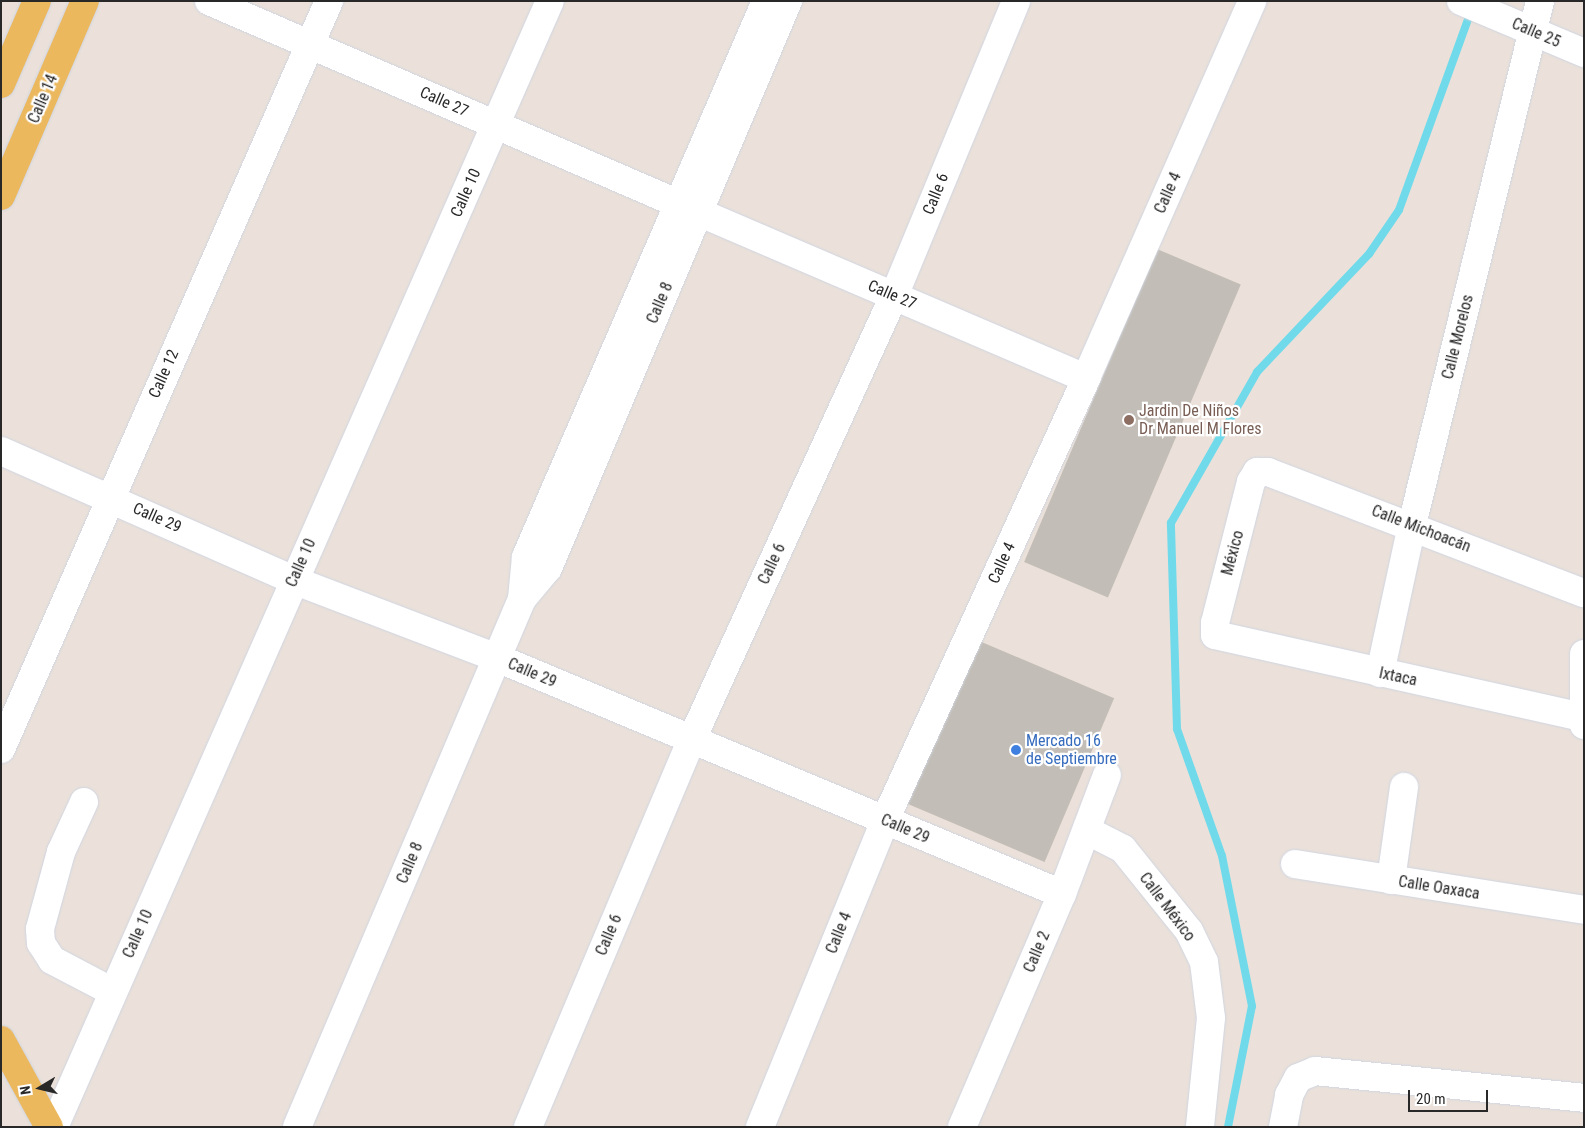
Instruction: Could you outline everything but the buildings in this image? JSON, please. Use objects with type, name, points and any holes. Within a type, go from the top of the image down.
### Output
[{"type":"main road","points":[[1,84],[37,1]]},
{"type":"main road","name":"Calle 14","points":[[1,196],[85,1]]},
{"type":"main road","points":[[1,1040],[50,1127]]},
{"type":"street","name":"Calle 27","points":[[209,1],[1086,378]]},
{"type":"street","name":"Calle 12","points":[[1,749],[329,1]]},
{"type":"street","name":"Calle 10","points":[[54,1127],[293,580],[550,1]]},
{"type":"street","name":"Calle 8","points":[[688,208],[766,1]]},
{"type":"street","name":"Calle 8","points":[[297,1127],[522,599],[526,557],[688,208],[788,1]]},
{"type":"street","name":"Calle 6","points":[[528,1127],[692,739],[894,296],[1016,1]]},
{"type":"street","name":"Calle 4","points":[[760,1127],[885,820],[1086,378],[1252,1]]},
{"type":"street","name":"Calle 25","points":[[1461,1],[1584,53]]},
{"type":"street","name":"Calle Morelos","points":[[1380,673],[1412,525],[1540,1]]},
{"type":"street","name":"Calle 29","points":[[1,451],[110,497],[293,580],[497,658],[1062,894]]},
{"type":"street","name":"Calle Michoacán","points":[[1257,472],[1268,472],[1412,525],[1584,593]]},
{"type":"street","name":"México","points":[[1215,636],[1215,623],[1251,482],[1257,472]]},
{"type":"street","name":"Ixtaca","points":[[1215,636],[1583,721]]},
{"type":"street","points":[[1583,721],[1584,654]]},
{"type":"street","name":"Calle 2","points":[[962,1127],[1088,831],[1107,775]]},
{"type":"street","points":[[1391,880],[1404,787]]},
{"type":"street","points":[[84,802],[61,852],[40,928],[40,944],[52,960],[113,992]]},
{"type":"street","name":"Calle México","points":[[1088,831],[1122,849],[1188,931],[1204,962],[1211,1018],[1200,1127]]},
{"type":"street","name":"Calle Oaxaca","points":[[1295,864],[1584,910]]},
{"type":"street","points":[[1283,1127],[1289,1095],[1298,1078],[1315,1071],[1584,1098]]},
{"type":"waterway","points":[[1228,1127],[1252,1006],[1222,856],[1177,729],[1171,523],[1257,372],[1369,254],[1399,210],[1471,11]]},
{"type":"place","name":"Jardin De Niños Dr Manuel M Flores","points":[[1129,420]]},
{"type":"place","name":"Mercado 16 de Septiembre","points":[[1016,750]]}]
